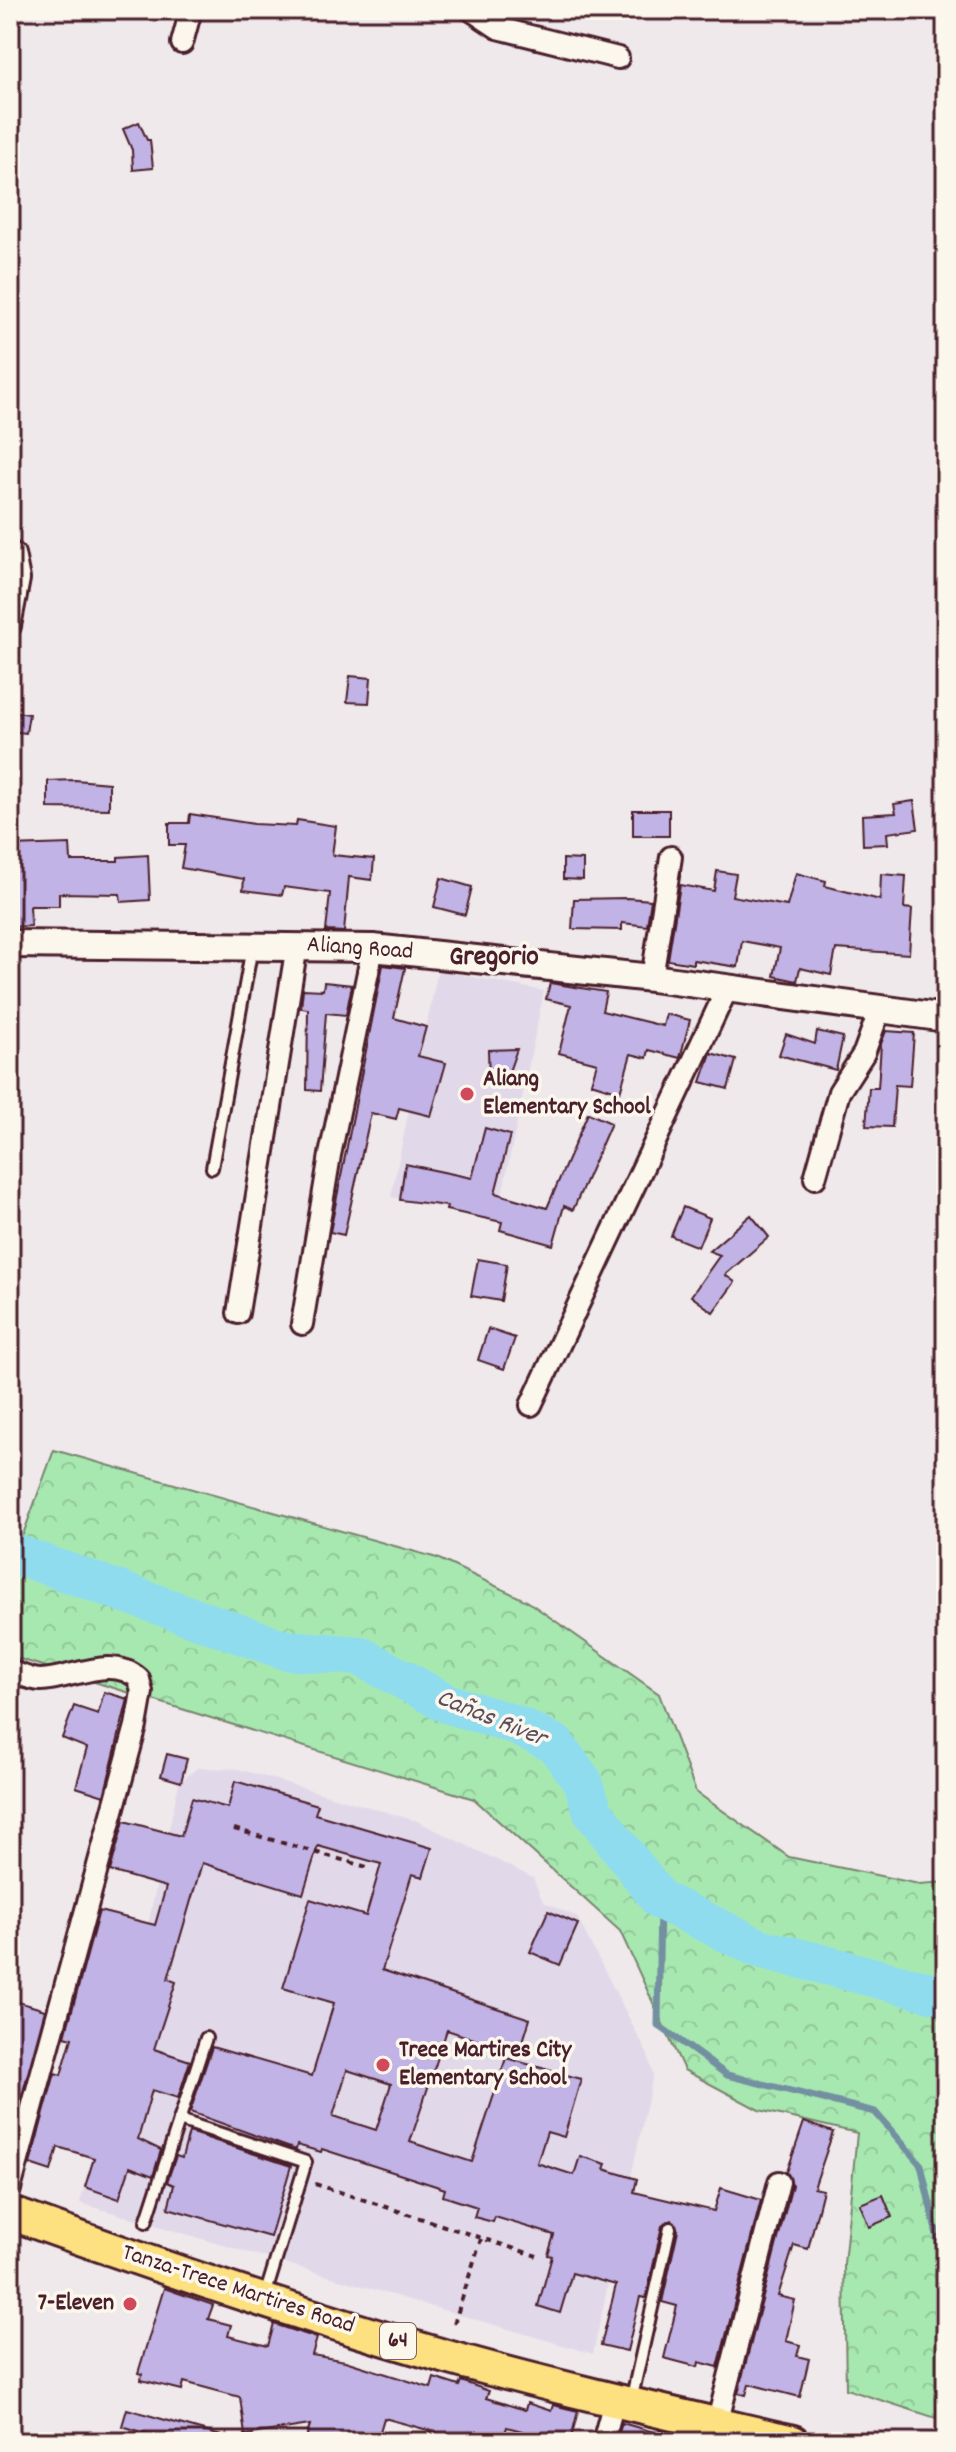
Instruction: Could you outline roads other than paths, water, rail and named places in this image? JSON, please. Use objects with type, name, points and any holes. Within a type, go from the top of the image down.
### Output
[{"type":"main road","name":"Tanza-Trece Martires Road","points":[[10,2213],[136,2259],[444,2356],[622,2403],[793,2442]]},
{"type":"street","points":[[182,43],[191,10]]},
{"type":"street","points":[[471,10],[498,28],[618,58]]},
{"type":"street","points":[[10,552],[14,554],[19,579],[10,626]]},
{"type":"street","points":[[652,978],[671,857]]},
{"type":"street","name":"Aliang Road","points":[[10,944],[373,948],[652,978],[946,1018]]},
{"type":"street","points":[[238,1313],[297,945]]},
{"type":"street","points":[[302,1324],[330,1155],[373,948]]},
{"type":"street","points":[[531,1405],[727,989]]},
{"type":"street","points":[[815,1178],[839,1092],[864,1053],[880,1009]]},
{"type":"street","points":[[10,1671],[39,1680],[102,1668],[125,1670],[139,1679],[142,1692],[136,1726],[10,2189]]},
{"type":"street","points":[[717,2424],[779,2182]]},
{"type":"street","points":[[603,2442],[622,2403]]},
{"type":"lane","points":[[212,1168],[252,945]]},
{"type":"lane","points":[[146,2222],[206,2038]]},
{"type":"lane","points":[[179,2120],[306,2162],[265,2298]]},
{"type":"lane","points":[[622,2403],[670,2228]]},
{"type":"waterway","name":"Cañas River","points":[[10,1552],[285,1650],[360,1656],[446,1703],[513,1724],[555,1744],[583,1782],[593,1812],[660,1900],[759,1948],[946,1996]]},
{"type":"waterway","points":[[660,1900],[658,2025],[727,2075],[875,2112],[921,2165],[946,2275]]},
{"type":"place","name":"Aliang Elementary School","points":[[467,1094]]},
{"type":"place","name":"Trece Martires City Elementary School","points":[[383,2065]]},
{"type":"place","name":"7-Eleven","points":[[130,2304]]},
{"type":"district","name":"Gregorio","points":[[494,959]]}]
